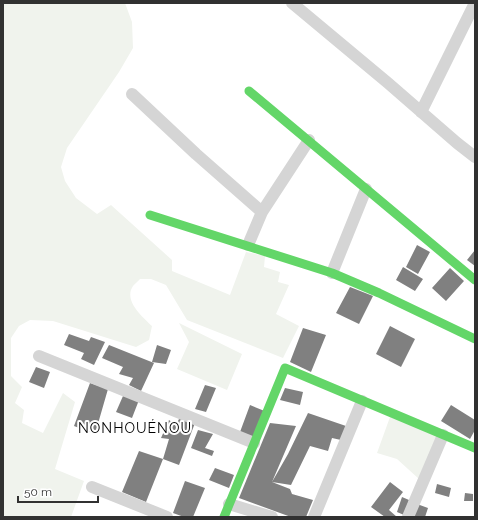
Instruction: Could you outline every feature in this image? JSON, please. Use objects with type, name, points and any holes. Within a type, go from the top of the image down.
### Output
[{"type":"street","points":[[292,3],[475,156]]},
{"type":"street","points":[[422,112],[475,3]]},
{"type":"street","points":[[249,91],[475,280]]},
{"type":"street","points":[[132,94],[196,154],[262,212]]},
{"type":"street","points":[[248,245],[262,212],[309,140]]},
{"type":"street","points":[[332,273],[366,189]]},
{"type":"street","points":[[150,215],[332,273],[379,293],[475,338]]},
{"type":"street","points":[[39,356],[254,443]]},
{"type":"street","points":[[224,517],[285,368],[475,448]]},
{"type":"street","points":[[314,517],[362,401]]},
{"type":"street","points":[[408,517],[443,435]]},
{"type":"street","points":[[92,486],[167,517]]},
{"type":"street","points":[[229,504],[272,517]]},
{"type":"shaded area","points":[[3,3],[125,3],[132,22],[133,48],[119,72],[67,148],[61,167],[65,181],[76,198],[97,214],[111,205],[172,260],[172,271],[230,295],[246,252],[265,256],[264,267],[280,272],[278,282],[289,285],[276,314],[299,326],[283,358],[187,320],[166,285],[151,279],[140,279],[133,286],[130,297],[135,308],[152,326],[149,340],[136,347],[53,321],[30,320],[19,326],[11,338],[11,376],[22,387],[15,403],[24,410],[22,423],[43,433],[63,393],[75,402],[55,469],[84,481],[71,517],[3,517]]},
{"type":"shaded area","points":[[179,323],[242,354],[227,390],[177,369],[189,342]]},
{"type":"shaded area","points":[[390,417],[443,435],[419,479],[397,459],[377,453]]},
{"type":"building","points":[[417,245],[430,252],[418,274],[406,267]]},
{"type":"building","points":[[475,250],[475,266],[467,260]]},
{"type":"building","points":[[403,267],[423,279],[415,291],[396,280]]},
{"type":"building","points":[[450,268],[464,281],[446,301],[432,288]]},
{"type":"building","points":[[350,287],[373,296],[359,324],[336,313]]},
{"type":"building","points":[[390,326],[415,339],[401,367],[376,354]]},
{"type":"building","points":[[303,328],[326,335],[311,372],[290,362]]},
{"type":"building","points":[[69,334],[89,341],[91,337],[105,342],[94,365],[81,359],[84,353],[64,345]]},
{"type":"building","points":[[109,345],[154,363],[141,391],[129,385],[133,378],[119,374],[123,367],[102,358]]},
{"type":"building","points":[[157,345],[171,350],[166,364],[152,362]]},
{"type":"building","points":[[36,367],[50,372],[44,388],[29,382]]},
{"type":"building","points":[[90,383],[108,389],[95,434],[74,426]]},
{"type":"building","points":[[205,385],[216,388],[206,412],[195,409]]},
{"type":"building","points":[[285,388],[303,392],[300,405],[280,400]]},
{"type":"building","points":[[123,396],[139,400],[132,418],[116,412]]},
{"type":"building","points":[[250,405],[267,412],[255,439],[240,432]]},
{"type":"building","points":[[451,405],[475,420],[475,430],[470,439],[441,421]]},
{"type":"building","points":[[308,413],[346,426],[341,440],[332,438],[328,451],[310,446],[291,485],[272,482],[288,454]]},
{"type":"building","points":[[180,417],[195,423],[179,465],[163,459],[169,439],[161,438],[169,420],[176,425]]},
{"type":"building","points":[[270,423],[296,426],[272,482],[290,489],[292,494],[313,500],[306,517],[291,517],[239,498]]},
{"type":"building","points":[[198,430],[213,434],[205,448],[214,451],[212,456],[191,448]]},
{"type":"building","points":[[139,451],[163,459],[146,502],[122,492]]},
{"type":"building","points":[[215,468],[234,475],[229,488],[209,480]]},
{"type":"building","points":[[185,481],[205,488],[193,517],[184,517],[173,513]]},
{"type":"building","points":[[390,482],[403,492],[389,510],[397,517],[385,517],[371,507]]},
{"type":"building","points":[[437,484],[451,488],[449,497],[435,493]]},
{"type":"building","points":[[465,493],[473,494],[473,501],[464,501]]},
{"type":"building","points":[[402,497],[409,500],[404,515],[397,512]]},
{"type":"building","points":[[417,504],[428,508],[425,517],[413,517]]},
{"type":"traffic: fast","points":[[249,91],[475,280]]},
{"type":"traffic: fast","points":[[150,215],[332,273],[379,293],[475,339]]},
{"type":"traffic: fast","points":[[224,517],[285,368],[475,448]]},
{"type":"district","name":"NONHOUÉNOU","points":[[135,428]]}]
